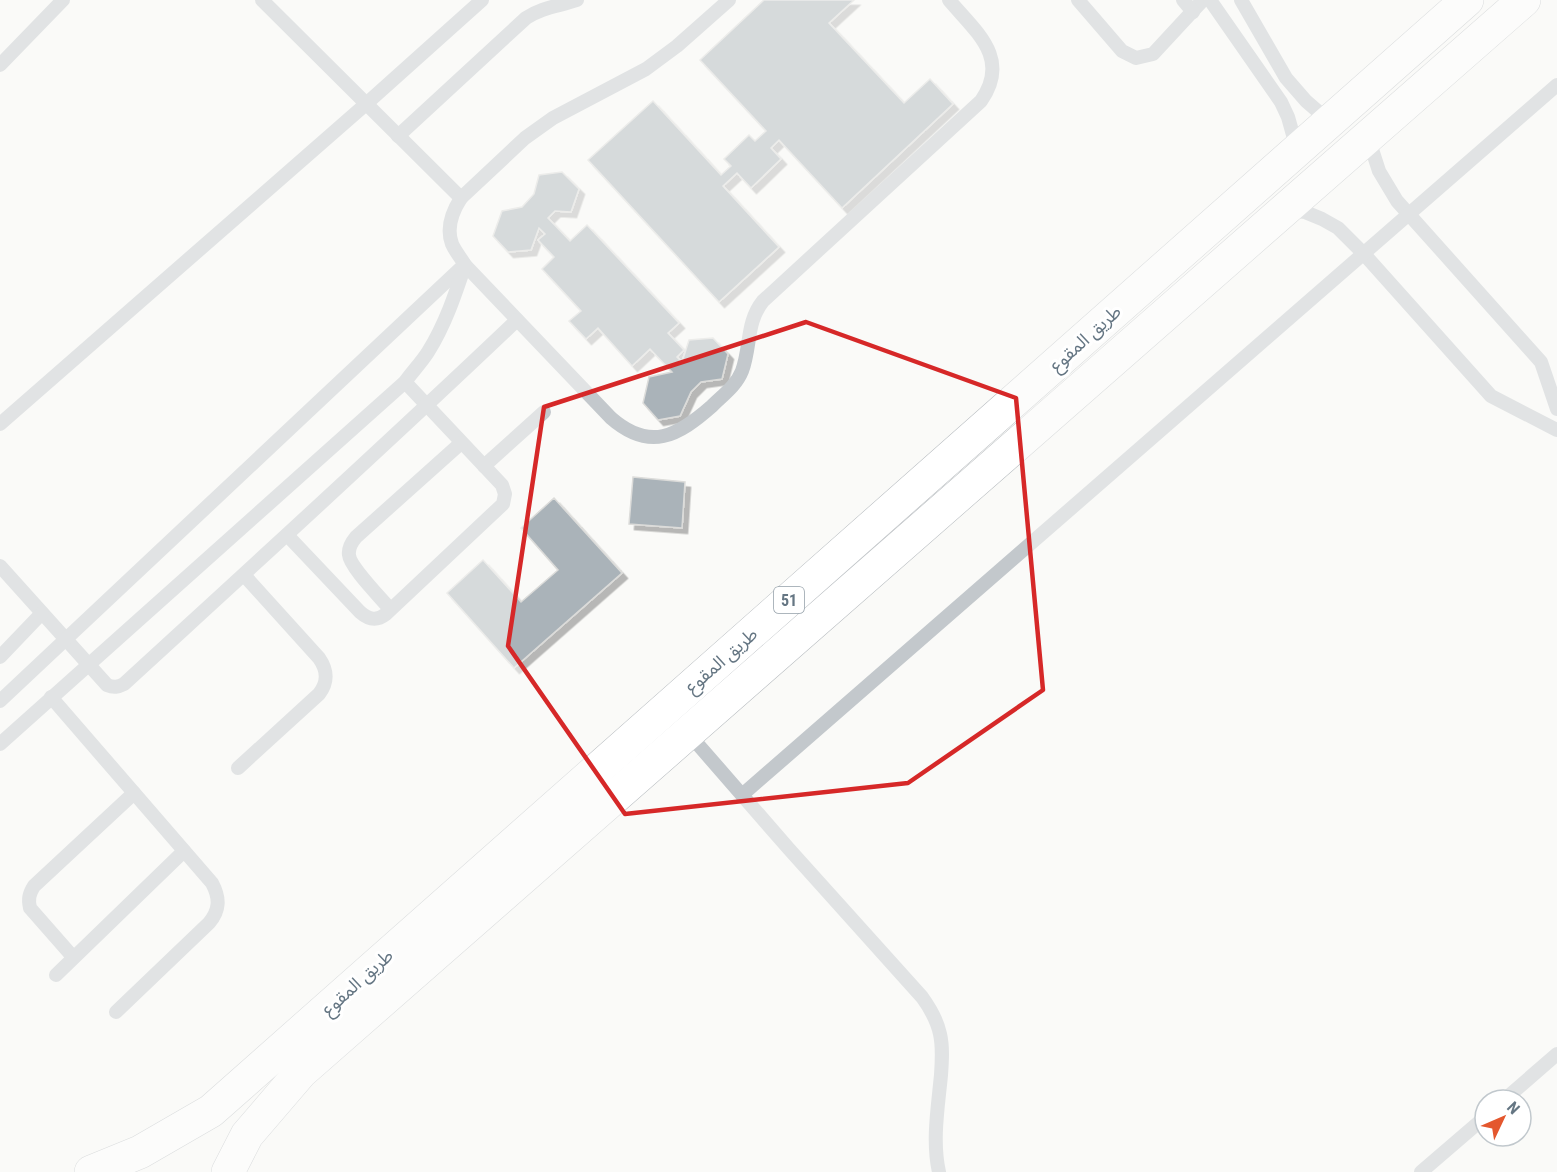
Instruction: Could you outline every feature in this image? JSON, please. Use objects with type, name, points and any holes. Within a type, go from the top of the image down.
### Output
[{"type":"main road","name":"طريق المقوع","points":[[91,1172],[140,1152],[211,1111],[1467,0]]},
{"type":"main road","name":"طريق المقوع","points":[[228,1172],[248,1135],[301,1072],[1524,0]]},
{"type":"lane","points":[[0,65],[63,0]]},
{"type":"lane","points":[[262,0],[461,198]]},
{"type":"lane","points":[[0,424],[366,105],[482,0]]},
{"type":"lane","points":[[398,136],[544,4],[578,0]]},
{"type":"lane","points":[[729,0],[677,46],[646,69],[553,118],[525,138],[461,198],[450,220],[452,244],[465,265],[611,418],[622,428],[637,435],[652,437],[668,435],[682,429],[734,386],[745,360],[751,323],[763,301],[972,110],[988,92],[993,68],[989,50],[949,0]]},
{"type":"lane","points":[[1078,0],[1122,51],[1136,58],[1153,54],[1203,0]]},
{"type":"lane","points":[[1182,0],[1193,12]]},
{"type":"lane","points":[[1210,0],[1272,88],[1288,117],[1297,149]]},
{"type":"lane","points":[[1241,0],[1286,78],[1311,106],[1329,121]]},
{"type":"lane","points":[[1272,88],[1286,78]]},
{"type":"lane","points":[[742,795],[1557,84]]},
{"type":"lane","points":[[1368,137],[1379,171],[1397,201],[1541,362],[1557,410]]},
{"type":"lane","points":[[1287,209],[1305,212],[1338,228],[1491,396],[1557,430]]},
{"type":"lane","points":[[0,744],[405,382],[428,352],[443,324],[456,295],[465,265]]},
{"type":"lane","points":[[0,701],[465,265]]},
{"type":"lane","points":[[0,566],[107,685],[118,687],[244,575],[517,320]]},
{"type":"lane","points":[[287,535],[364,616],[375,619],[381,618],[503,504],[506,494],[501,485],[405,382]]},
{"type":"lane","points":[[484,466],[544,412]]},
{"type":"lane","points":[[390,609],[353,565],[348,553],[349,547],[356,537],[461,442]]},
{"type":"lane","points":[[238,768],[319,694],[326,680],[324,665],[319,658],[244,575]]},
{"type":"lane","points":[[0,657],[42,613]]},
{"type":"lane","points":[[51,698],[217,891],[219,901],[217,910],[209,923],[116,1012]]},
{"type":"lane","points":[[688,733],[922,996],[933,1013],[940,1033],[942,1053],[936,1139],[939,1172]]},
{"type":"lane","points":[[73,957],[30,908],[28,900],[30,892],[134,793]]},
{"type":"lane","points":[[56,975],[184,851]]},
{"type":"lane","points":[[1518,1088],[1557,1054]]},
{"type":"lane","points":[[1421,1172],[1473,1127]]},
{"type":"highlighted area","points":[[806,322],[1016,398],[1043,690],[908,783],[625,814],[508,646],[544,407]]},
{"type":"building","points":[[764,0],[854,0],[829,23],[904,103],[930,79],[953,104],[842,208],[779,140],[771,148],[781,159],[751,188],[737,173],[723,186],[779,247],[719,302],[588,160],[653,101],[721,175],[731,166],[724,159],[749,135],[755,141],[766,131],[700,60]]},
{"type":"building","points":[[562,172],[579,189],[571,212],[555,211],[548,218],[570,241],[587,225],[679,323],[668,333],[684,350],[677,357],[682,362],[689,340],[713,338],[728,354],[722,379],[701,382],[691,392],[680,416],[658,420],[643,403],[649,377],[672,372],[650,349],[632,366],[598,328],[586,339],[569,321],[581,311],[542,269],[554,257],[538,240],[545,234],[539,228],[531,250],[508,252],[493,236],[502,211],[522,207],[534,194],[539,175]]},
{"type":"building","points":[[633,477],[685,482],[682,528],[629,524]]},
{"type":"building","points":[[554,498],[622,573],[514,668],[447,593],[483,560],[521,602],[558,570],[521,528]]}]
